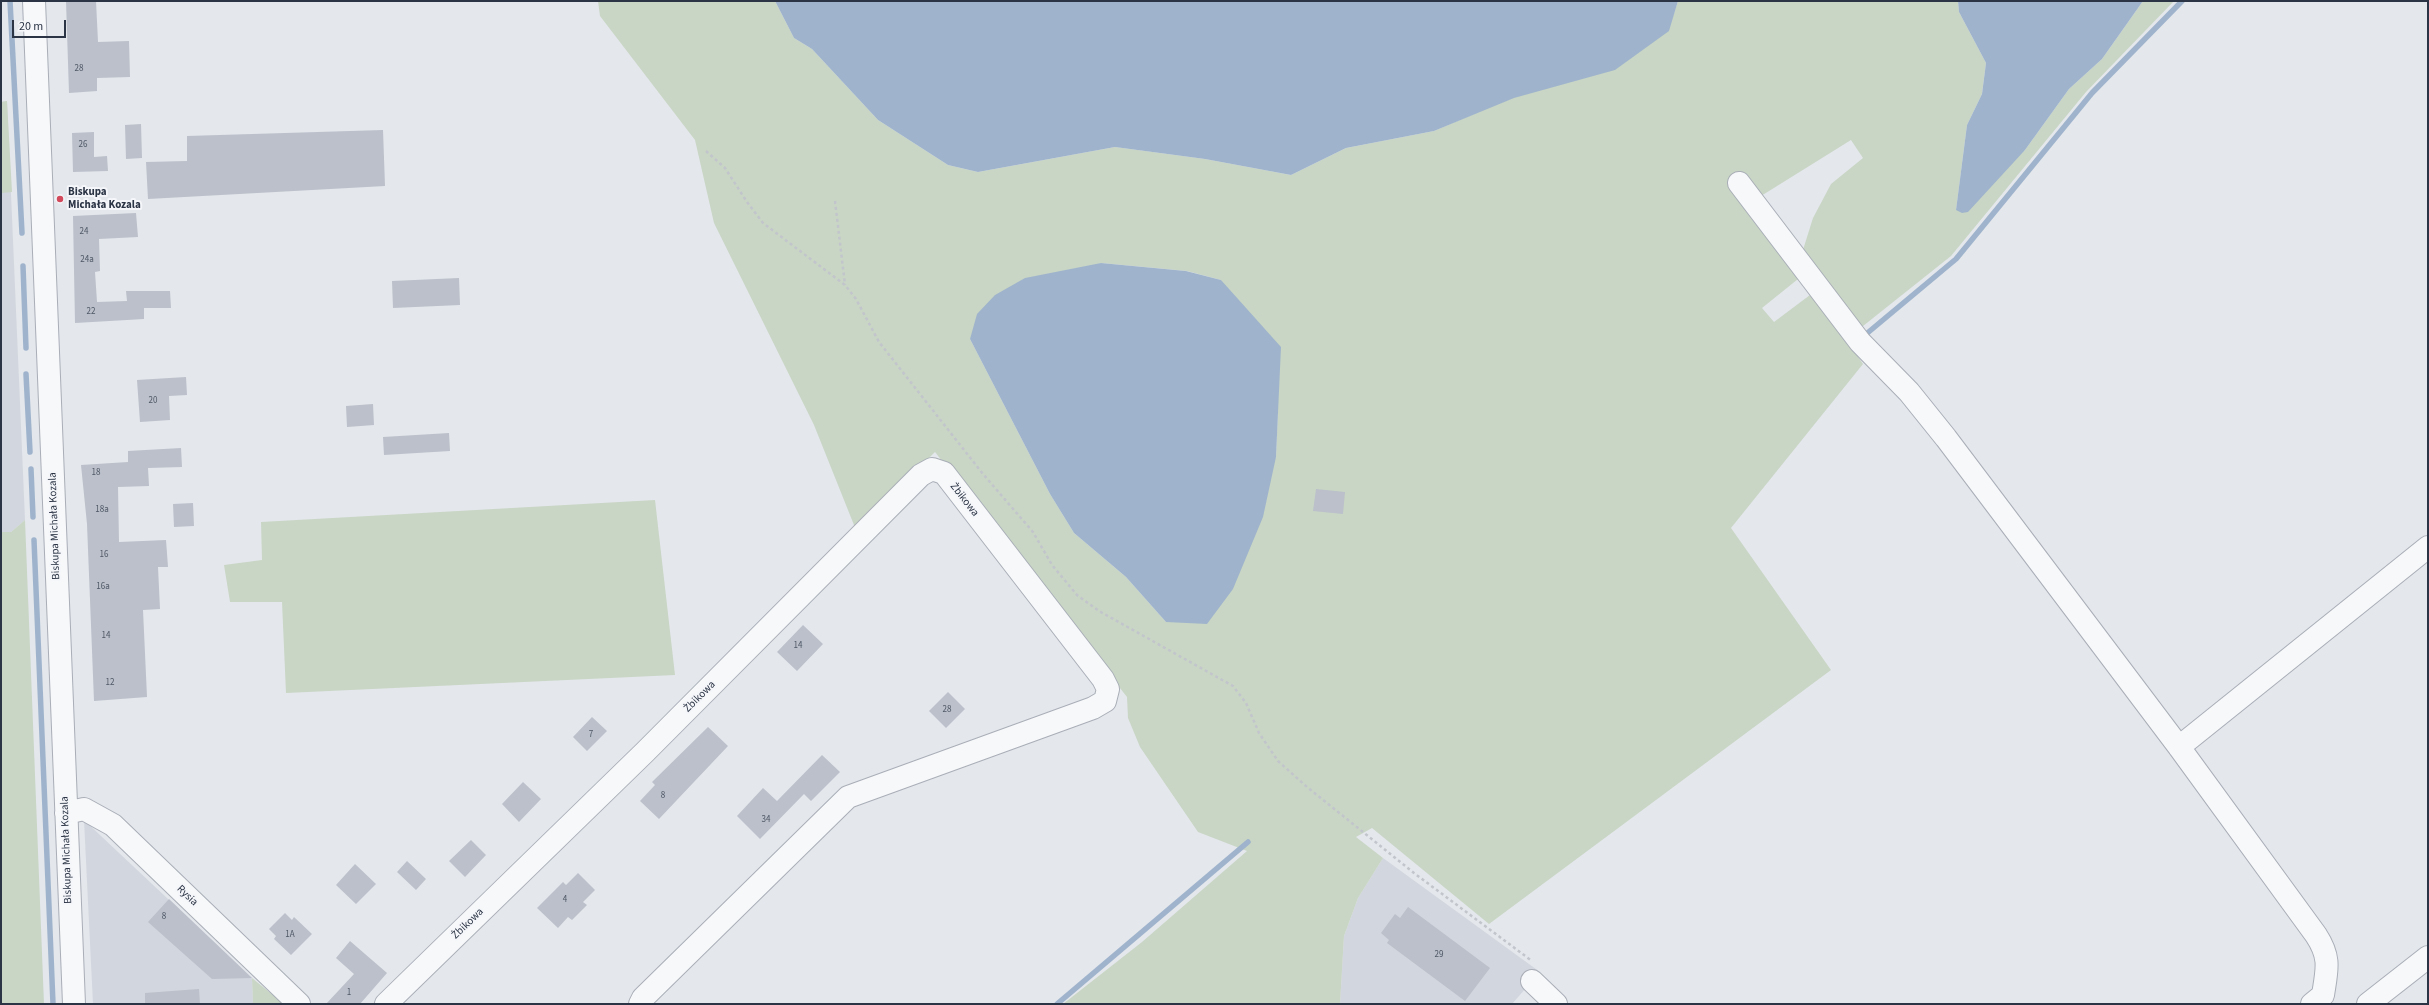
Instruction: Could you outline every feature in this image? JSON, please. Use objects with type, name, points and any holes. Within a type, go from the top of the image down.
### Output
[{"type":"street","name":"Biskupa Michała Kozala","points":[[34,1],[74,1004]]},
{"type":"street","points":[[1739,182],[1860,342],[1909,392],[1946,438],[2179,747],[2321,942],[2327,958],[2328,966],[2323,995],[2312,1004]]},
{"type":"street","name":"Żbikowa","points":[[386,1004],[645,752],[921,476],[932,469],[944,473],[1103,679],[1108,689],[1105,701],[1093,708],[848,798],[642,1001]]},
{"type":"street","points":[[2179,747],[2428,546]]},
{"type":"street","name":"Rysia","points":[[66,813],[84,809],[113,825],[299,1004]]},
{"type":"street","points":[[2368,1004],[2428,958]]},
{"type":"street","points":[[1535,973],[1556,1004]]},
{"type":"path","points":[[706,151],[725,168],[746,202],[763,222],[845,285],[856,299],[879,342],[983,474],[1033,532],[1052,565],[1077,594],[1099,611],[1233,686],[1246,703],[1259,733],[1284,766],[1535,973]]},
{"type":"path","points":[[835,201],[845,285]]},
{"type":"shaded area","points":[[7,101],[25,520],[11,532],[1,532],[1,102]]},
{"type":"shaded area","points":[[84,820],[252,978],[253,1004],[93,1004]]},
{"type":"shaded area","points":[[1383,858],[1540,972],[1512,1004],[1340,1004],[1344,936],[1358,898]]},
{"type":"green space","points":[[598,1],[775,1],[794,38],[812,49],[878,120],[948,165],[978,172],[1115,147],[1205,159],[1291,175],[1346,148],[1434,131],[1668,31],[1678,1],[1958,1],[1959,12],[1986,63],[1982,94],[1967,125],[1956,210],[2025,150],[2069,89],[2102,59],[2143,1],[2174,1],[2086,92],[1951,256],[1858,330],[1802,253],[1813,218],[1831,184],[1863,158],[1851,140],[1761,196],[1803,275],[1762,308],[1774,322],[1814,292],[1863,364],[1731,528],[1831,670],[1489,924],[1372,828],[1356,837],[1383,858],[1358,898],[1344,936],[1340,1004],[1063,1004],[1142,942],[1247,851],[1198,832],[1140,747],[1128,718],[1127,697],[935,452],[856,530],[814,425],[714,223],[695,140],[600,16]],"holes":[[[1101,263],[1187,271],[1221,280],[1278,408],[1276,457],[1166,622],[1126,577],[1074,533],[1050,494],[970,339]]]},
{"type":"green space","points":[[7,101],[12,192],[1,193],[1,102]]},
{"type":"green space","points":[[655,500],[675,675],[286,693],[282,602],[230,602],[224,565],[262,560],[261,522]]},
{"type":"green space","points":[[25,520],[44,1004],[1,1004],[1,532],[11,532]]},
{"type":"green space","points":[[252,978],[284,1004],[253,1004]]},
{"type":"water","points":[[775,1],[1678,1],[1669,31],[1615,70],[1514,98],[1434,131],[1346,148],[1291,175],[1205,159],[1115,147],[978,172],[948,165],[878,120],[812,49],[794,38]]},
{"type":"water","points":[[1958,1],[2143,1],[2102,59],[2069,89],[2025,150],[1968,212],[1962,213],[1956,210],[1967,125],[1982,94],[1986,63],[1959,12]]},
{"type":"water","points":[[1101,263],[1186,271],[1221,280],[1281,347],[1276,457],[1263,517],[1233,589],[1207,624],[1166,622],[1126,577],[1074,533],[1050,494],[970,339],[977,314],[995,295],[1025,278]]},
{"type":"building","points":[[66,1],[96,1],[98,42],[129,41],[130,77],[97,78],[97,91],[69,93]]},
{"type":"building","points":[[141,124],[142,158],[126,159],[125,125]]},
{"type":"building","points":[[383,130],[385,186],[148,199],[146,162],[187,161],[187,136]]},
{"type":"building","points":[[94,132],[94,157],[107,156],[108,171],[73,172],[72,133]]},
{"type":"building","points":[[136,213],[138,237],[99,239],[100,271],[95,272],[97,302],[127,301],[126,291],[170,291],[171,308],[144,308],[144,319],[75,323],[73,216]]},
{"type":"building","points":[[459,278],[460,305],[393,308],[392,281]]},
{"type":"building","points":[[186,377],[187,395],[169,396],[170,420],[140,422],[137,380]]},
{"type":"building","points":[[373,404],[374,425],[347,427],[346,406]]},
{"type":"building","points":[[449,433],[450,451],[384,455],[383,437]]},
{"type":"building","points":[[181,448],[182,467],[148,468],[149,486],[118,487],[119,542],[166,540],[168,567],[158,567],[160,609],[143,610],[147,697],[94,701],[87,524],[81,465],[128,462],[128,451]]},
{"type":"building","points":[[1316,489],[1345,492],[1343,514],[1313,511]]},
{"type":"building","points":[[193,503],[194,526],[174,527],[173,504]]},
{"type":"building","points":[[803,625],[823,644],[797,671],[777,652]]},
{"type":"building","points":[[948,692],[965,709],[946,728],[929,711]]},
{"type":"building","points":[[592,717],[607,731],[587,751],[573,737]]},
{"type":"building","points":[[708,727],[728,746],[659,819],[640,801],[655,785],[652,782]]},
{"type":"building","points":[[822,755],[840,772],[811,801],[804,794],[760,839],[737,816],[763,788],[777,801]]},
{"type":"building","points":[[523,782],[541,799],[519,822],[502,804]]},
{"type":"building","points":[[471,840],[486,855],[465,877],[449,861]]},
{"type":"building","points":[[407,861],[426,879],[416,890],[397,872]]},
{"type":"building","points":[[355,864],[376,884],[356,904],[336,885]]},
{"type":"building","points":[[578,873],[595,890],[583,902],[587,905],[572,920],[568,917],[558,928],[537,908],[563,882],[566,885]]},
{"type":"building","points":[[169,899],[252,978],[212,979],[148,922]]},
{"type":"building","points":[[1408,907],[1490,968],[1465,1001],[1387,943],[1389,940],[1381,933],[1395,914],[1400,918]]},
{"type":"building","points":[[285,913],[292,920],[294,917],[312,934],[291,955],[274,939],[276,936],[269,929]]},
{"type":"building","points":[[350,941],[387,973],[360,1004],[326,1004],[354,974],[336,958]]},
{"type":"building","points":[[199,989],[200,1004],[145,1004],[145,993]]},
{"type":"waterway","points":[[10,1],[22,233]]},
{"type":"waterway","points":[[1865,335],[1956,259],[2092,93],[2182,1]]},
{"type":"waterway","points":[[23,266],[26,348]]},
{"type":"waterway","points":[[26,374],[30,452]]},
{"type":"waterway","points":[[31,469],[33,517]]},
{"type":"waterway","points":[[34,540],[53,1004]]},
{"type":"waterway","points":[[1057,1004],[1248,842]]},
{"type":"place","name":"Biskupa Michała Kozala","points":[[60,199]]}]
